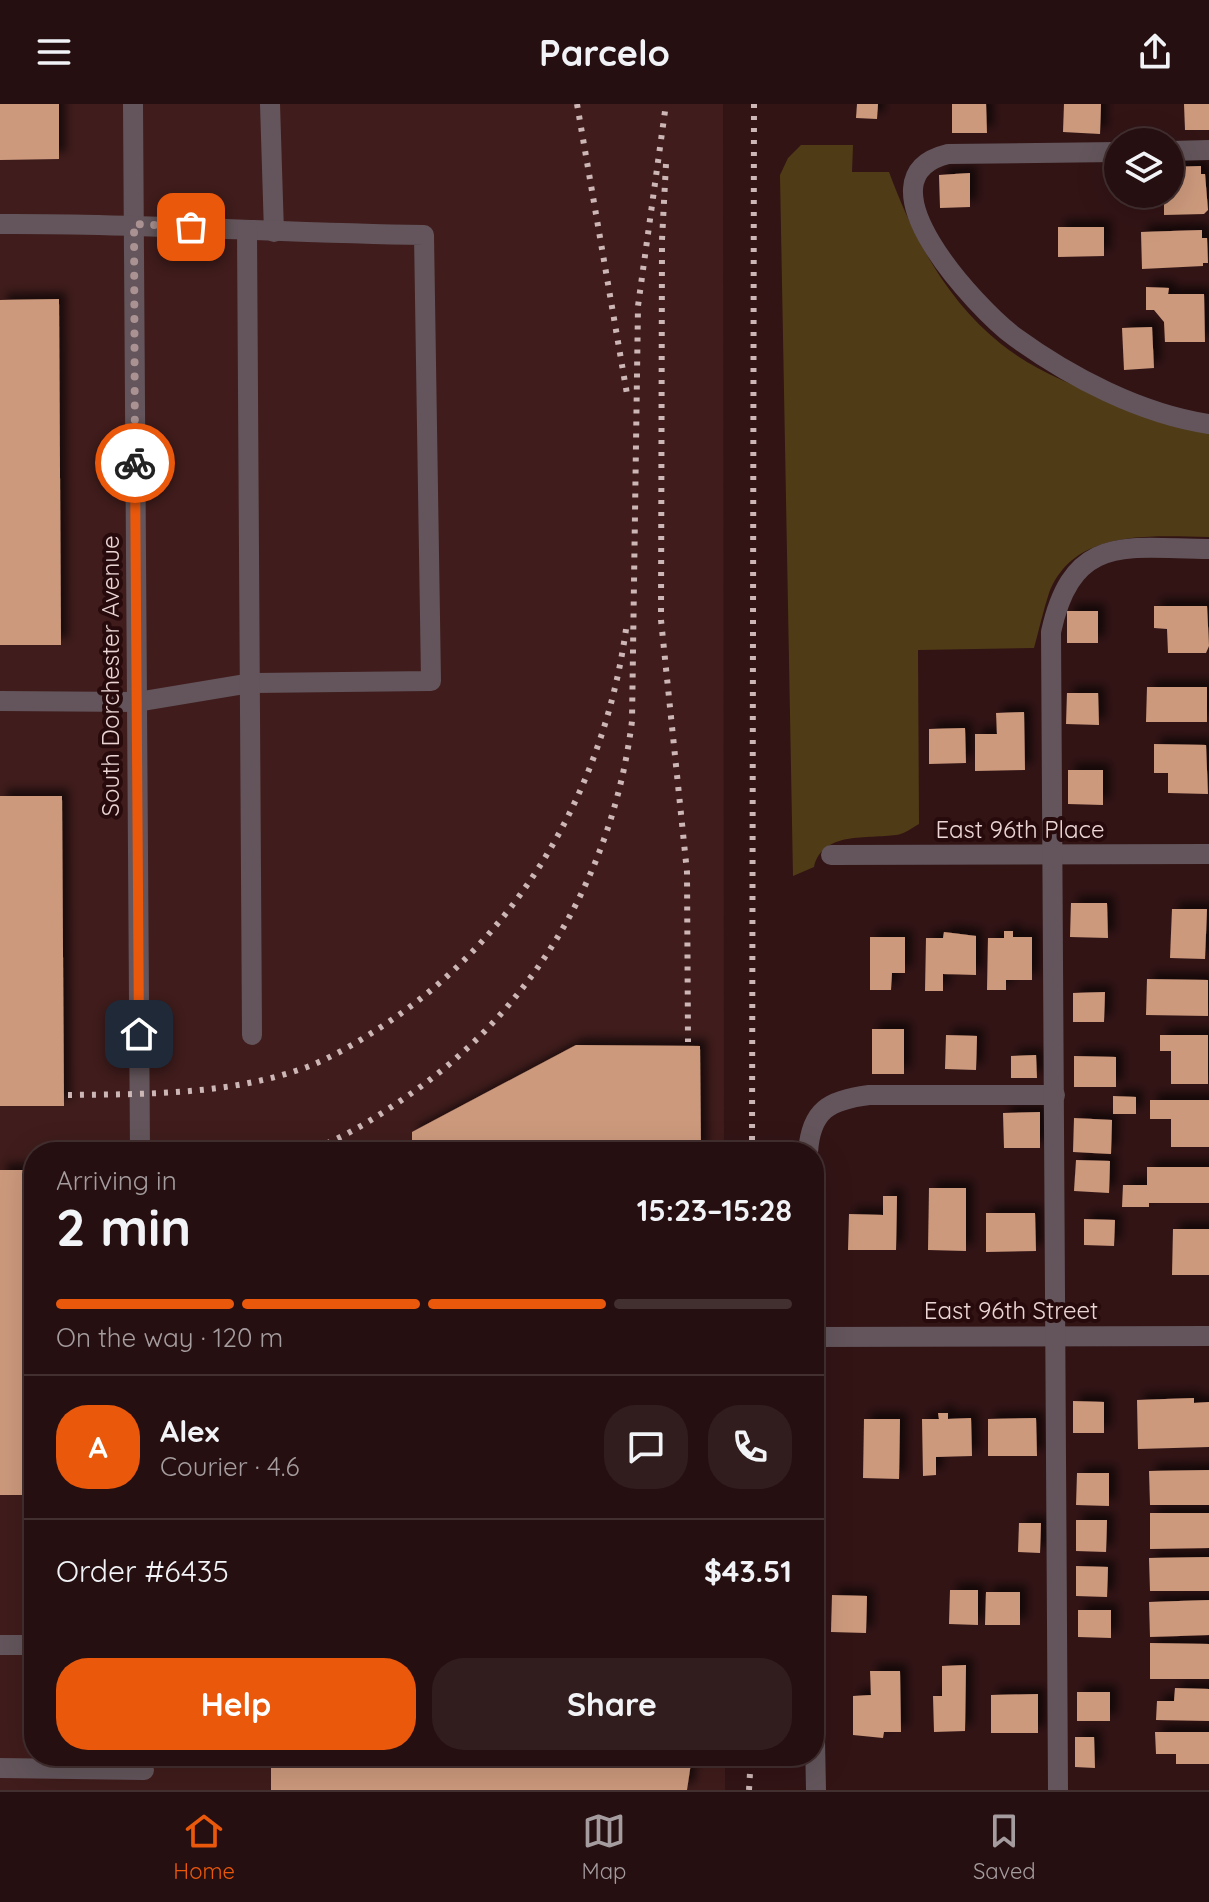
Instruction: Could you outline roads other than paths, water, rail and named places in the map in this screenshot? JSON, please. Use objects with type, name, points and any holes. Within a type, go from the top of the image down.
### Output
[{"type":"street","name":"South Dorchester Avenue","points":[[133,104],[140,1142]]},
{"type":"street","points":[[270,104],[274,232]]},
{"type":"street","points":[[1184,151],[1209,150]]},
{"type":"street","points":[[1104,152],[948,154],[932,158],[920,167],[912,186],[914,208],[953,275],[983,311],[1014,336],[1054,362],[1118,395],[1178,419],[1209,424]]},
{"type":"street","points":[[0,224],[134,224],[274,232],[424,235],[431,681],[251,683],[137,702],[0,701]]},
{"type":"street","points":[[247,230],[252,1035]]},
{"type":"street","points":[[1058,1790],[1051,632],[1057,604],[1074,576],[1093,559],[1111,550],[1136,546],[1209,549]]},
{"type":"street","name":"East 96th Place","points":[[831,855],[1209,854]]},
{"type":"street","points":[[809,1142],[810,1129],[825,1108],[843,1098],[869,1095],[1055,1095]]},
{"type":"street","name":"East 96th Street","points":[[824,1337],[1209,1336]]},
{"type":"street","points":[[0,1645],[24,1645]]},
{"type":"street","points":[[816,1766],[816,1790]]},
{"type":"street","points":[[0,1768],[144,1772]]},
{"type":"railway","points":[[577,104],[627,394]]},
{"type":"railway","points":[[329,1142],[406,1097],[452,1062],[493,1023],[529,980],[560,933],[586,884],[607,832],[622,777],[632,721],[638,306],[666,104]]},
{"type":"railway","points":[[752,1142],[754,104]]},
{"type":"railway","points":[[666,164],[662,240],[661,620],[687,872],[688,1042]]},
{"type":"railway","points":[[68,1095],[189,1091],[278,1076],[307,1067],[345,1049],[431,990],[475,949],[514,903],[548,852],[577,798],[599,742],[616,683],[627,622]]},
{"type":"railway","points":[[749,1790],[750,1766]]}]
